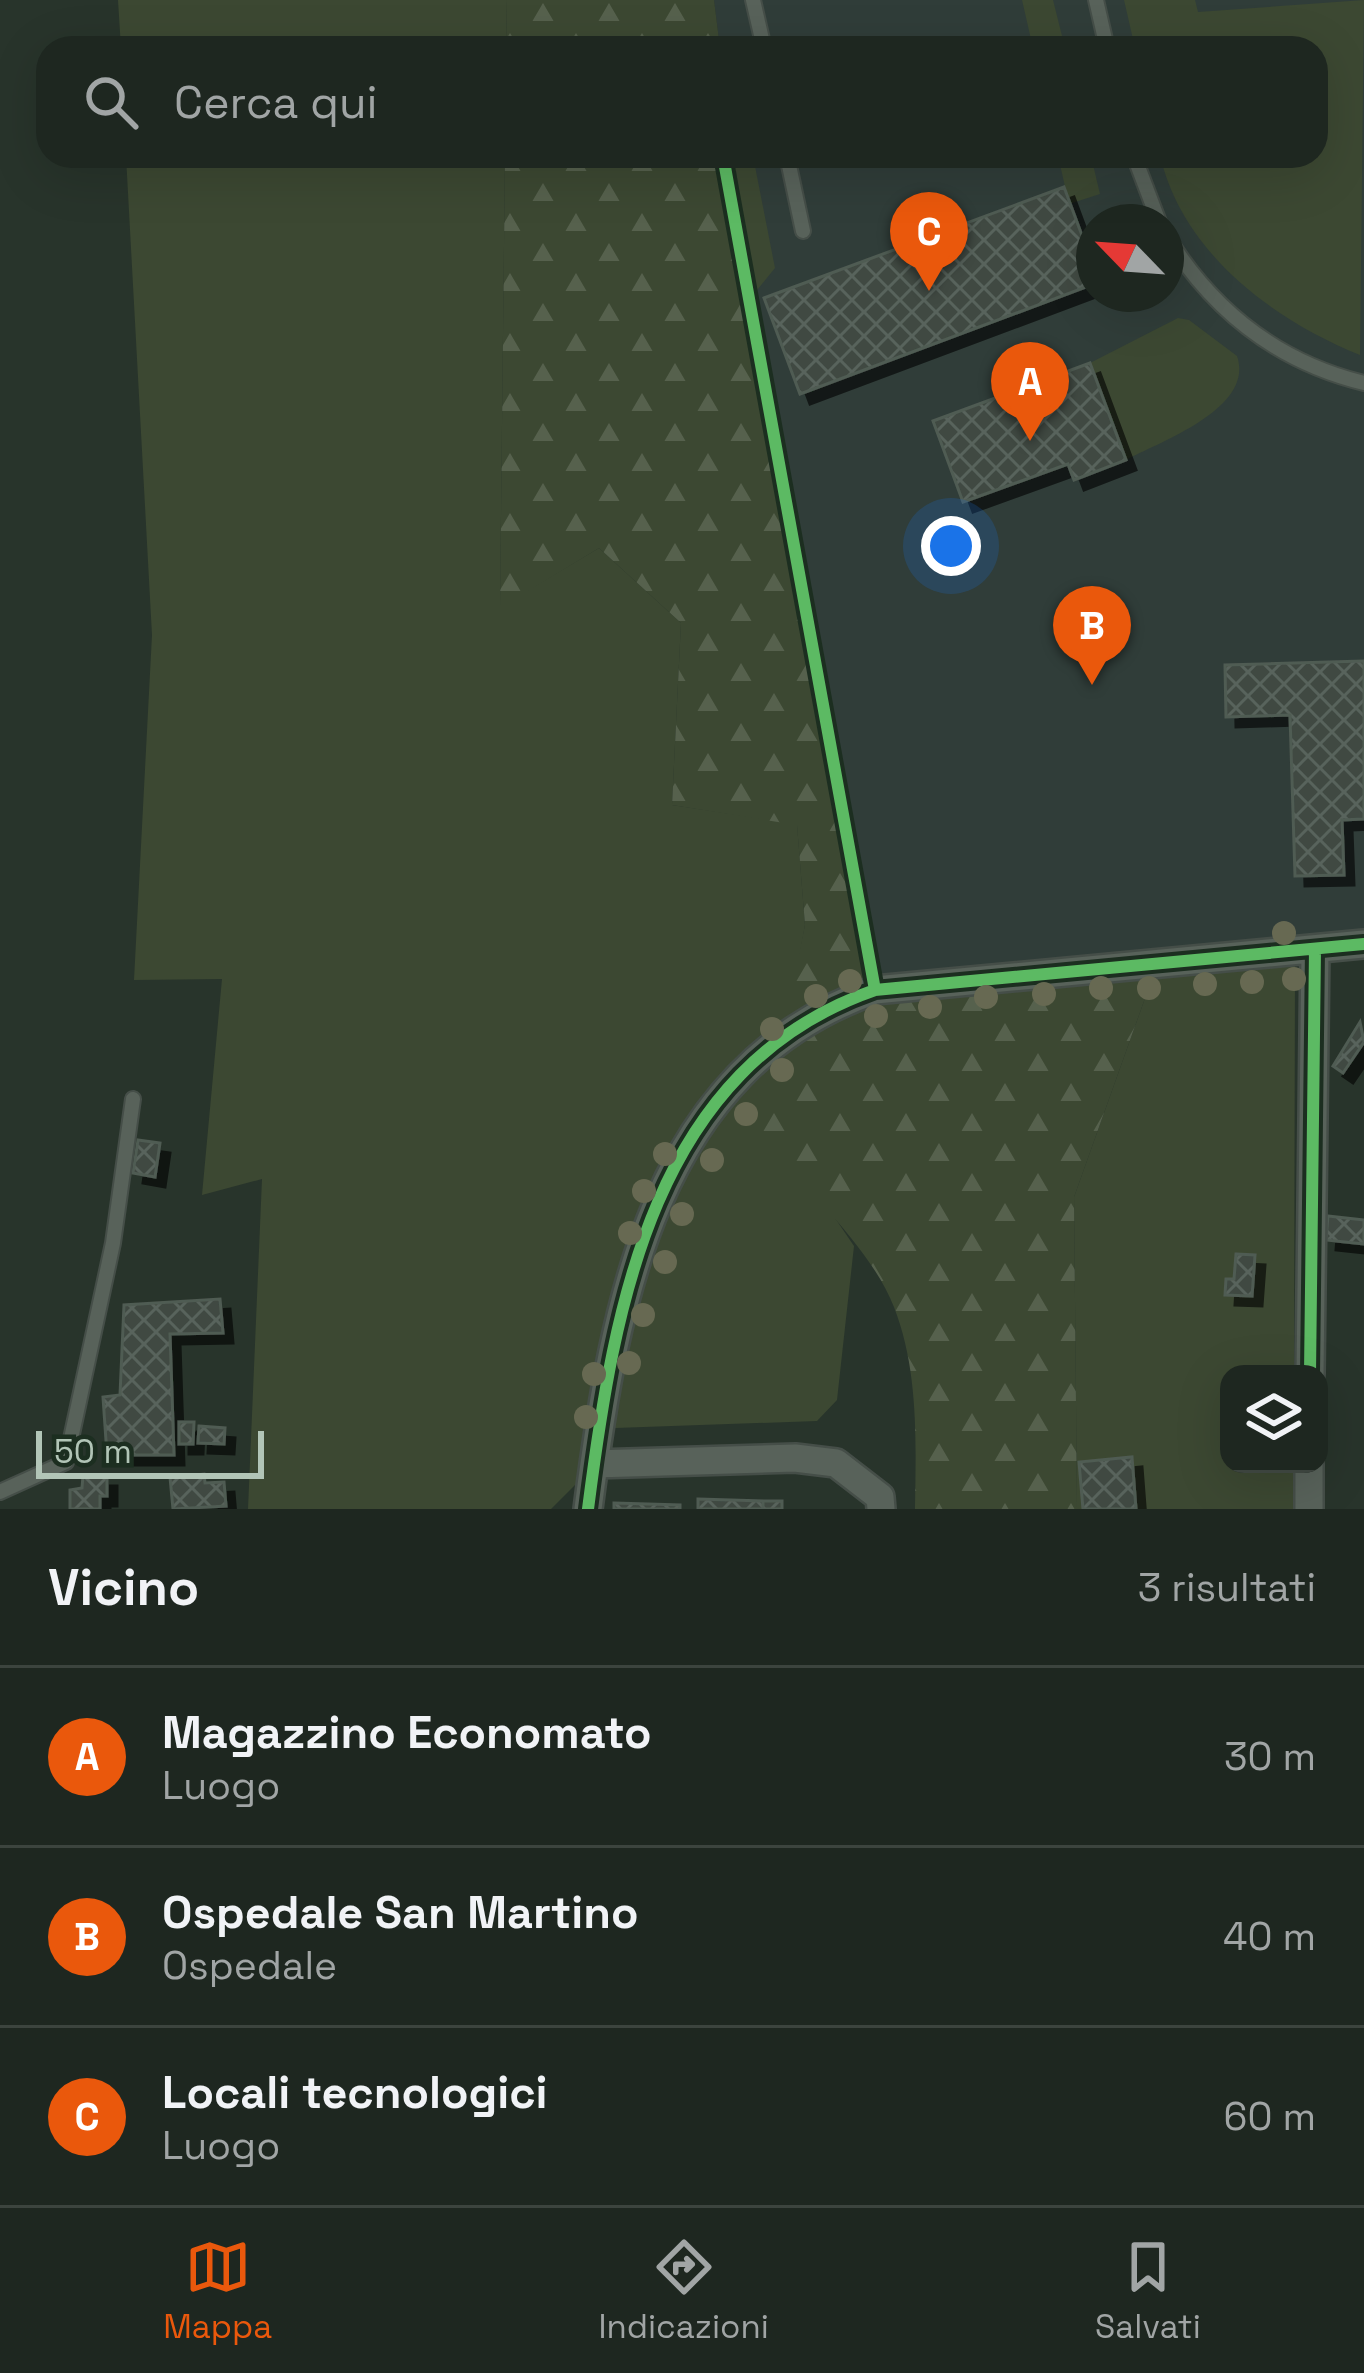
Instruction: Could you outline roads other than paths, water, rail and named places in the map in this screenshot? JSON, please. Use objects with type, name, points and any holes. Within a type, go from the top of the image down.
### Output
[{"type":"street","points":[[588,1509],[619,1314],[659,1192],[726,1095],[792,1030],[836,1004],[875,990],[1364,944]]},
{"type":"street","points":[[1310,1365],[1315,949]]},
{"type":"street","points":[[594,1464],[795,1458],[836,1463],[880,1497],[880,1509]]},
{"type":"street","points":[[1309,1509],[1310,1473]]},
{"type":"lane","points":[[753,0],[761,36]]},
{"type":"lane","points":[[1096,0],[1104,36]]},
{"type":"lane","points":[[790,168],[803,231]]},
{"type":"lane","points":[[1139,168],[1152,204]]},
{"type":"lane","points":[[1184,259],[1207,290],[1267,344],[1298,361],[1364,383]]},
{"type":"lane","points":[[0,1492],[65,1462],[113,1244],[133,1099]]},
{"type":"place","name":"Locali tecnologici","points":[[929,291]]},
{"type":"place","name":"Magazzino Economato","points":[[1030,441]]},
{"type":"place","name":"Ospedale San Martino","points":[[1092,685]]}]
